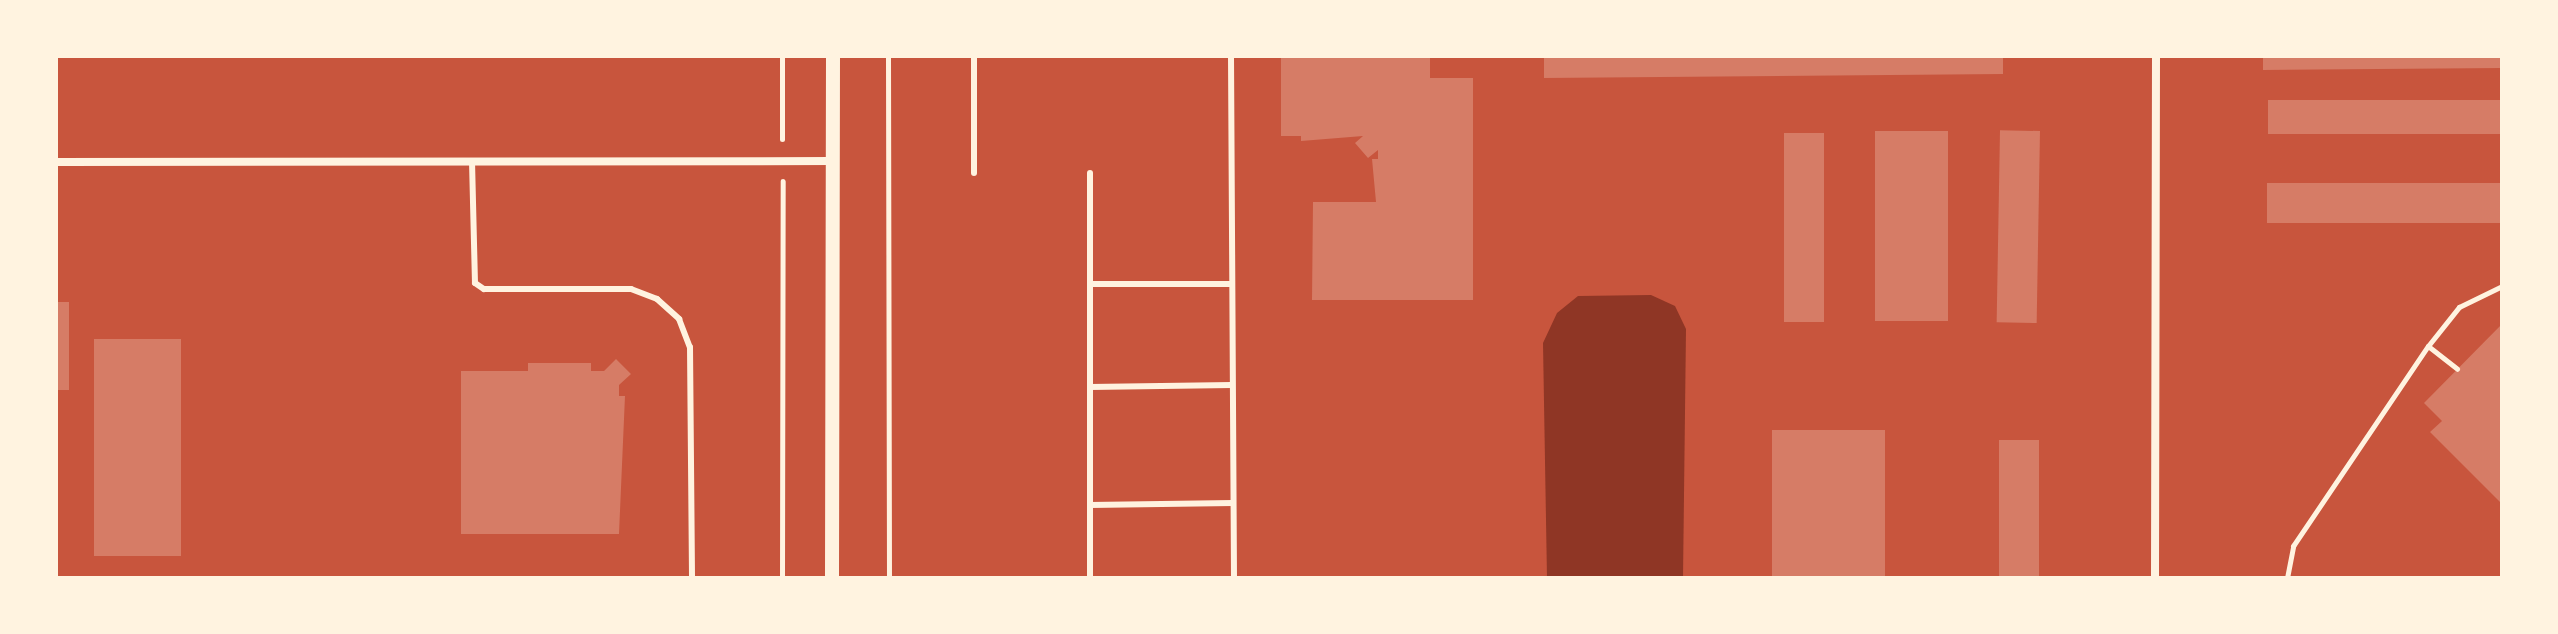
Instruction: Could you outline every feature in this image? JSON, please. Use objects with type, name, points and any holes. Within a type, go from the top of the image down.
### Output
[{"type":"street","points":[[832,578],[833,56]]},
{"type":"street","points":[[2155,578],[2156,56]]},
{"type":"street","points":[[56,162],[833,161]]},
{"type":"lane","points":[[974,56],[974,173]]},
{"type":"lane","points":[[1231,56],[1234,578]]},
{"type":"lane","points":[[472,161],[475,283],[484,289],[631,289],[657,299],[679,319],[690,347],[692,578]]},
{"type":"lane","points":[[1090,173],[1090,578]]},
{"type":"lane","points":[[1090,284],[1231,284]]},
{"type":"lane","points":[[1090,387],[1232,385]]},
{"type":"lane","points":[[1090,505],[1233,503]]},
{"type":"path","points":[[782,56],[782,578]]},
{"type":"path","points":[[888,56],[889,578]]},
{"type":"path","points":[[2287,578],[2293,546],[2428,346],[2459,307],[2502,286]]},
{"type":"path","points":[[2428,346],[2457,369]]},
{"type":"shaded area","points":[[1651,295],[1675,306],[1686,329],[1683,578],[1547,578],[1543,343],[1557,313],[1578,296]]},
{"type":"building","points":[[1281,56],[1430,56],[1430,78],[1473,78],[1473,300],[1312,300],[1313,202],[1376,202],[1372,159],[1378,159],[1378,150],[1368,158],[1355,143],[1363,136],[1301,141],[1301,136],[1281,136]]},
{"type":"building","points":[[1544,56],[2003,56],[2003,74],[1544,78]]},
{"type":"building","points":[[2263,56],[2502,56],[2502,68],[2263,70]]},
{"type":"building","points":[[2268,100],[2502,100],[2502,134],[2268,134]]},
{"type":"building","points":[[2000,130],[2040,131],[2037,323],[1997,322]]},
{"type":"building","points":[[1875,131],[1948,131],[1948,321],[1875,321]]},
{"type":"building","points":[[1784,133],[1824,133],[1824,322],[1784,322]]},
{"type":"building","points":[[2267,183],[2502,183],[2502,223],[2267,223]]},
{"type":"building","points":[[56,302],[69,302],[69,390],[56,390]]},
{"type":"building","points":[[2502,324],[2502,504],[2430,432],[2442,421],[2424,403]]},
{"type":"building","points":[[94,339],[181,339],[181,556],[94,556]]},
{"type":"building","points":[[616,359],[631,374],[619,385],[619,396],[625,396],[619,534],[461,534],[461,371],[528,371],[528,363],[591,363],[591,371],[604,371]]},
{"type":"building","points":[[1772,430],[1885,430],[1885,578],[1772,578]]},
{"type":"building","points":[[1999,440],[2039,440],[2039,578],[1999,578]]}]
